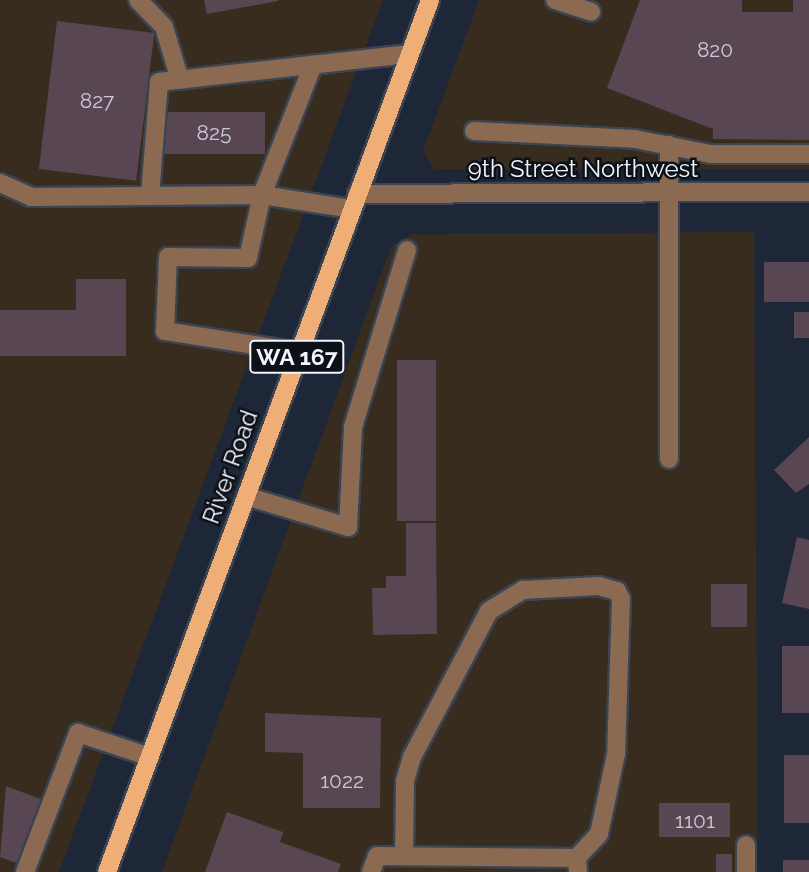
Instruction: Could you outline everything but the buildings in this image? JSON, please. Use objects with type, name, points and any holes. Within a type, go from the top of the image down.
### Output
[{"type":"main road","name":"River Road","points":[[107,872],[430,0]]},
{"type":"street","points":[[138,0],[164,27],[180,80]]},
{"type":"street","points":[[555,0],[591,12]]},
{"type":"street","points":[[150,196],[159,82],[410,54]]},
{"type":"street","points":[[299,352],[165,331],[168,257],[248,258],[262,195],[313,65]]},
{"type":"street","points":[[474,131],[669,145],[711,155],[809,155]]},
{"type":"street","points":[[669,145],[669,459]]},
{"type":"street","name":"9th Street Northwest","points":[[0,183],[31,197],[262,195],[354,202],[809,192]]},
{"type":"street","points":[[246,496],[348,527],[353,428],[407,250]]},
{"type":"street","points":[[371,872],[376,856],[578,865],[599,834],[616,754],[621,599],[598,586],[523,590],[489,611],[412,757],[405,781],[404,856]]},
{"type":"street","points":[[25,872],[78,733],[150,757]]},
{"type":"street","points":[[746,845],[746,872]]},
{"type":"shaded area","points":[[0,0],[383,0],[59,872],[0,872]]},
{"type":"shaded area","points":[[479,0],[809,0],[809,169],[434,169],[423,151]]},
{"type":"shaded area","points":[[754,232],[758,872],[162,872],[391,247],[413,234]]}]
